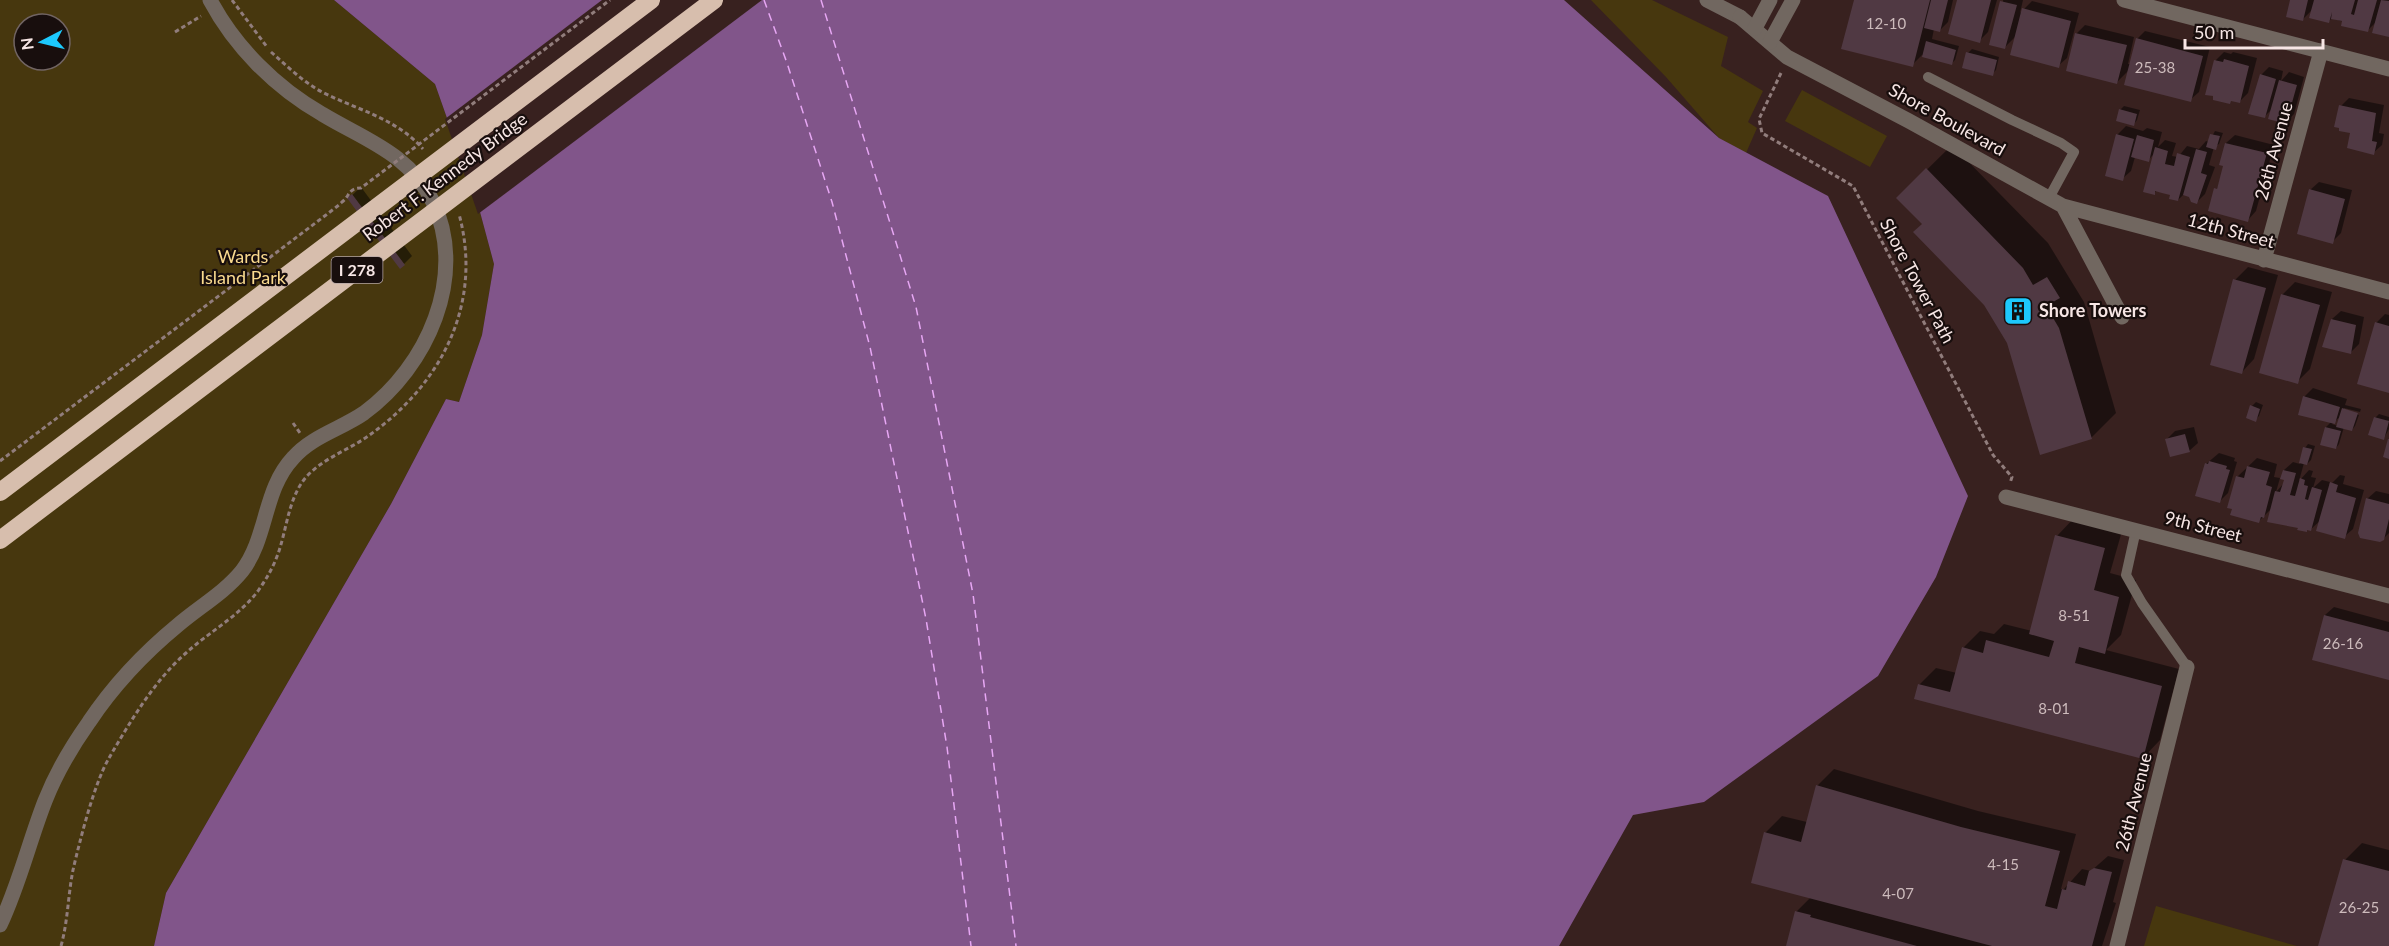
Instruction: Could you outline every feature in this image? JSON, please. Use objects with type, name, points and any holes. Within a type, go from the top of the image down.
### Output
[{"type":"highway","name":"Robert F. Kennedy Bridge","points":[[0,492],[651,0]]},
{"type":"highway","name":"Robert F. Kennedy Bridge","points":[[0,540],[714,0]]},
{"type":"street","points":[[0,925],[18,881],[46,797],[63,763],[89,722],[109,695],[156,643],[224,590],[244,569],[258,540],[270,495],[293,457],[308,444],[363,414],[380,399],[413,361],[426,340],[439,308],[444,286],[446,244],[440,220],[433,202],[412,172],[387,148],[322,114],[278,84],[242,46],[210,0]]},
{"type":"street","name":"Shore Boulevard","points":[[1707,0],[1740,17],[1787,57],[2063,206]]},
{"type":"street","points":[[1755,28],[1770,0]]},
{"type":"street","points":[[1770,42],[1793,0]]},
{"type":"street","points":[[2124,0],[2389,69]]},
{"type":"street","name":"26th Avenue","points":[[2264,260],[2321,51]]},
{"type":"street","points":[[2063,206],[2122,317]]},
{"type":"street","name":"12th Street","points":[[2063,206],[2389,292]]},
{"type":"street","name":"9th Street","points":[[2006,496],[2389,596]]},
{"type":"street","name":"26th Avenue","points":[[2117,946],[2187,667]]},
{"type":"lane","points":[[1928,77],[2061,143],[2074,152],[2049,198]]},
{"type":"lane","points":[[2136,530],[2126,575],[2142,603],[2187,667]]},
{"type":"path","points":[[0,462],[345,200],[347,194],[354,188],[361,188],[610,0]]},
{"type":"path","name":"Shore Tower Path","points":[[1781,73],[1759,119],[1762,133],[1853,186],[1993,455],[2012,477]]},
{"type":"green space","name":"Wards Island Park","points":[[0,0],[334,0],[435,84],[480,212],[494,264],[482,335],[459,402],[446,399],[391,504],[166,893],[154,946],[0,946]]},
{"type":"green space","points":[[1591,0],[1652,0],[1728,37],[1721,66],[1763,91],[1748,122],[1757,128],[1746,153],[1719,138],[1666,77]]},
{"type":"green space","points":[[1802,90],[1887,136],[1870,167],[1785,121]]},
{"type":"green space","points":[[2156,906],[2297,946],[2144,946]]},
{"type":"shaded area","points":[[334,0],[1564,0],[1719,138],[1828,196],[1968,496],[1936,577],[1878,676],[1704,802],[1633,815],[1559,946],[154,946],[166,893],[391,504],[446,399],[459,402],[482,335],[494,264],[480,212],[435,84]]},
{"type":"pier","points":[[602,0],[762,0],[478,214],[445,119]]},
{"type":"building","points":[[1854,0],[1930,0],[1913,67],[1841,49]]},
{"type":"building","points":[[1931,0],[1948,0],[1940,32],[1924,28]]},
{"type":"building","points":[[1957,0],[1991,0],[1980,43],[1948,34]]},
{"type":"building","points":[[2290,0],[2308,0],[2303,21],[2286,17]]},
{"type":"building","points":[[2314,0],[2355,0],[2351,14],[2354,15],[2358,0],[2377,0],[2368,32],[2341,26],[2342,21],[2331,19],[2332,12],[2329,23],[2309,18]]},
{"type":"building","points":[[2381,0],[2389,1],[2389,37],[2372,33]]},
{"type":"building","points":[[2000,1],[2017,5],[2005,49],[1989,45]]},
{"type":"building","points":[[2022,8],[2071,21],[2059,68],[2010,55]]},
{"type":"building","points":[[2075,33],[2127,45],[2117,84],[2066,71]]},
{"type":"building","points":[[2136,38],[2203,56],[2191,102],[2124,85]]},
{"type":"building","points":[[1926,41],[1956,50],[1952,65],[1922,57]]},
{"type":"building","points":[[1966,52],[1997,60],[1993,76],[1962,68]]},
{"type":"building","points":[[2224,59],[2249,66],[2240,103],[2231,101],[2230,104],[2213,100],[2213,96],[2205,95],[2214,60],[2223,62]]},
{"type":"building","points":[[2260,74],[2276,79],[2265,118],[2248,114]]},
{"type":"building","points":[[2279,80],[2297,85],[2286,124],[2268,119]]},
{"type":"building","points":[[2339,105],[2376,113],[2372,141],[2377,142],[2374,155],[2347,148],[2350,133],[2339,131],[2339,128],[2334,127]]},
{"type":"building","points":[[2119,109],[2137,114],[2134,126],[2116,121]]},
{"type":"building","points":[[2116,134],[2134,139],[2123,181],[2105,176]]},
{"type":"building","points":[[2210,134],[2220,136],[2216,150],[2206,147]]},
{"type":"building","points":[[2137,135],[2154,140],[2149,162],[2131,157]]},
{"type":"building","points":[[2225,143],[2267,153],[2248,222],[2208,211],[2223,166],[2219,165]]},
{"type":"building","points":[[2155,147],[2168,151],[2165,164],[2174,166],[2177,153],[2190,157],[2178,201],[2169,199],[2170,195],[2155,191],[2155,195],[2143,192]]},
{"type":"building","points":[[2196,149],[2207,152],[2201,173],[2207,175],[2197,204],[2183,195]]},
{"type":"building","name":"Shore Towers","points":[[1926,168],[2023,268],[2033,285],[2047,277],[2060,298],[2046,306],[2059,328],[2092,439],[2040,455],[2007,343],[1984,305],[1913,232],[1922,224],[1896,198]]},
{"type":"building","points":[[2309,189],[2345,199],[2333,244],[2297,234]]},
{"type":"building","points":[[352,194],[405,265],[400,269],[347,198]]},
{"type":"building","points":[[2233,279],[2266,288],[2242,374],[2210,365]]},
{"type":"building","points":[[2281,294],[2320,305],[2298,384],[2259,373]]},
{"type":"building","points":[[2331,319],[2356,325],[2351,354],[2322,347]]},
{"type":"building","points":[[2375,322],[2389,326],[2389,393],[2357,384]]},
{"type":"building","points":[[2303,396],[2340,407],[2335,424],[2298,415]]},
{"type":"building","points":[[2250,405],[2260,409],[2256,422],[2246,418]]},
{"type":"building","points":[[2342,408],[2358,413],[2352,431],[2336,427]]},
{"type":"building","points":[[2374,417],[2389,421],[2384,440],[2368,435]]},
{"type":"building","points":[[2325,427],[2341,431],[2336,449],[2320,445]]},
{"type":"building","points":[[2185,434],[2190,452],[2170,457],[2165,439]]},
{"type":"building","points":[[2389,439],[2389,459],[2383,457]]},
{"type":"building","points":[[2303,447],[2312,449],[2307,465],[2299,463]]},
{"type":"building","points":[[2209,461],[2227,466],[2226,469],[2230,470],[2220,503],[2195,496],[2205,463],[2208,464]]},
{"type":"building","points":[[2247,466],[2270,472],[2266,485],[2272,487],[2264,518],[2261,517],[2259,523],[2230,515],[2232,509],[2227,508],[2236,476],[2244,478]]},
{"type":"building","points":[[2283,470],[2296,473],[2290,495],[2295,496],[2300,478],[2305,480],[2304,485],[2308,486],[2305,499],[2308,500],[2312,487],[2322,490],[2311,531],[2297,530],[2298,528],[2267,522],[2275,491],[2280,492],[2284,480],[2280,479]]},
{"type":"building","points":[[2330,482],[2338,485],[2336,492],[2356,498],[2345,539],[2316,531]]},
{"type":"building","points":[[2366,498],[2389,504],[2389,519],[2384,540],[2380,542],[2360,538],[2358,533]]},
{"type":"building","points":[[2055,535],[2105,548],[2094,590],[2119,597],[2105,654],[2079,647],[2075,663],[2162,686],[2143,759],[1914,699],[1918,684],[1950,692],[1962,647],[1983,653],[1986,640],[2049,657],[2054,641],[2029,634]]},
{"type":"building","points":[[2324,615],[2389,632],[2389,680],[2312,660]]},
{"type":"building","points":[[1816,785],[1961,827],[2060,851],[2045,906],[2057,909],[2062,889],[2066,890],[2068,881],[2085,886],[2089,871],[2094,868],[2112,872],[2092,946],[1992,946],[1751,883],[1764,832],[1801,842]]},
{"type":"building","points":[[2343,859],[2389,871],[2389,946],[2318,946]]},
{"type":"building","points":[[1795,911],[1811,915],[1810,917],[1917,946],[1786,946]]},
{"type":"ferry route","points":[[764,0],[832,202],[870,347],[926,619],[947,747],[971,946]]},
{"type":"ferry route","points":[[821,0],[916,307],[973,594],[1016,946]]},
{"type":"place","name":"Shore Towers","points":[[2018,311]]}]
